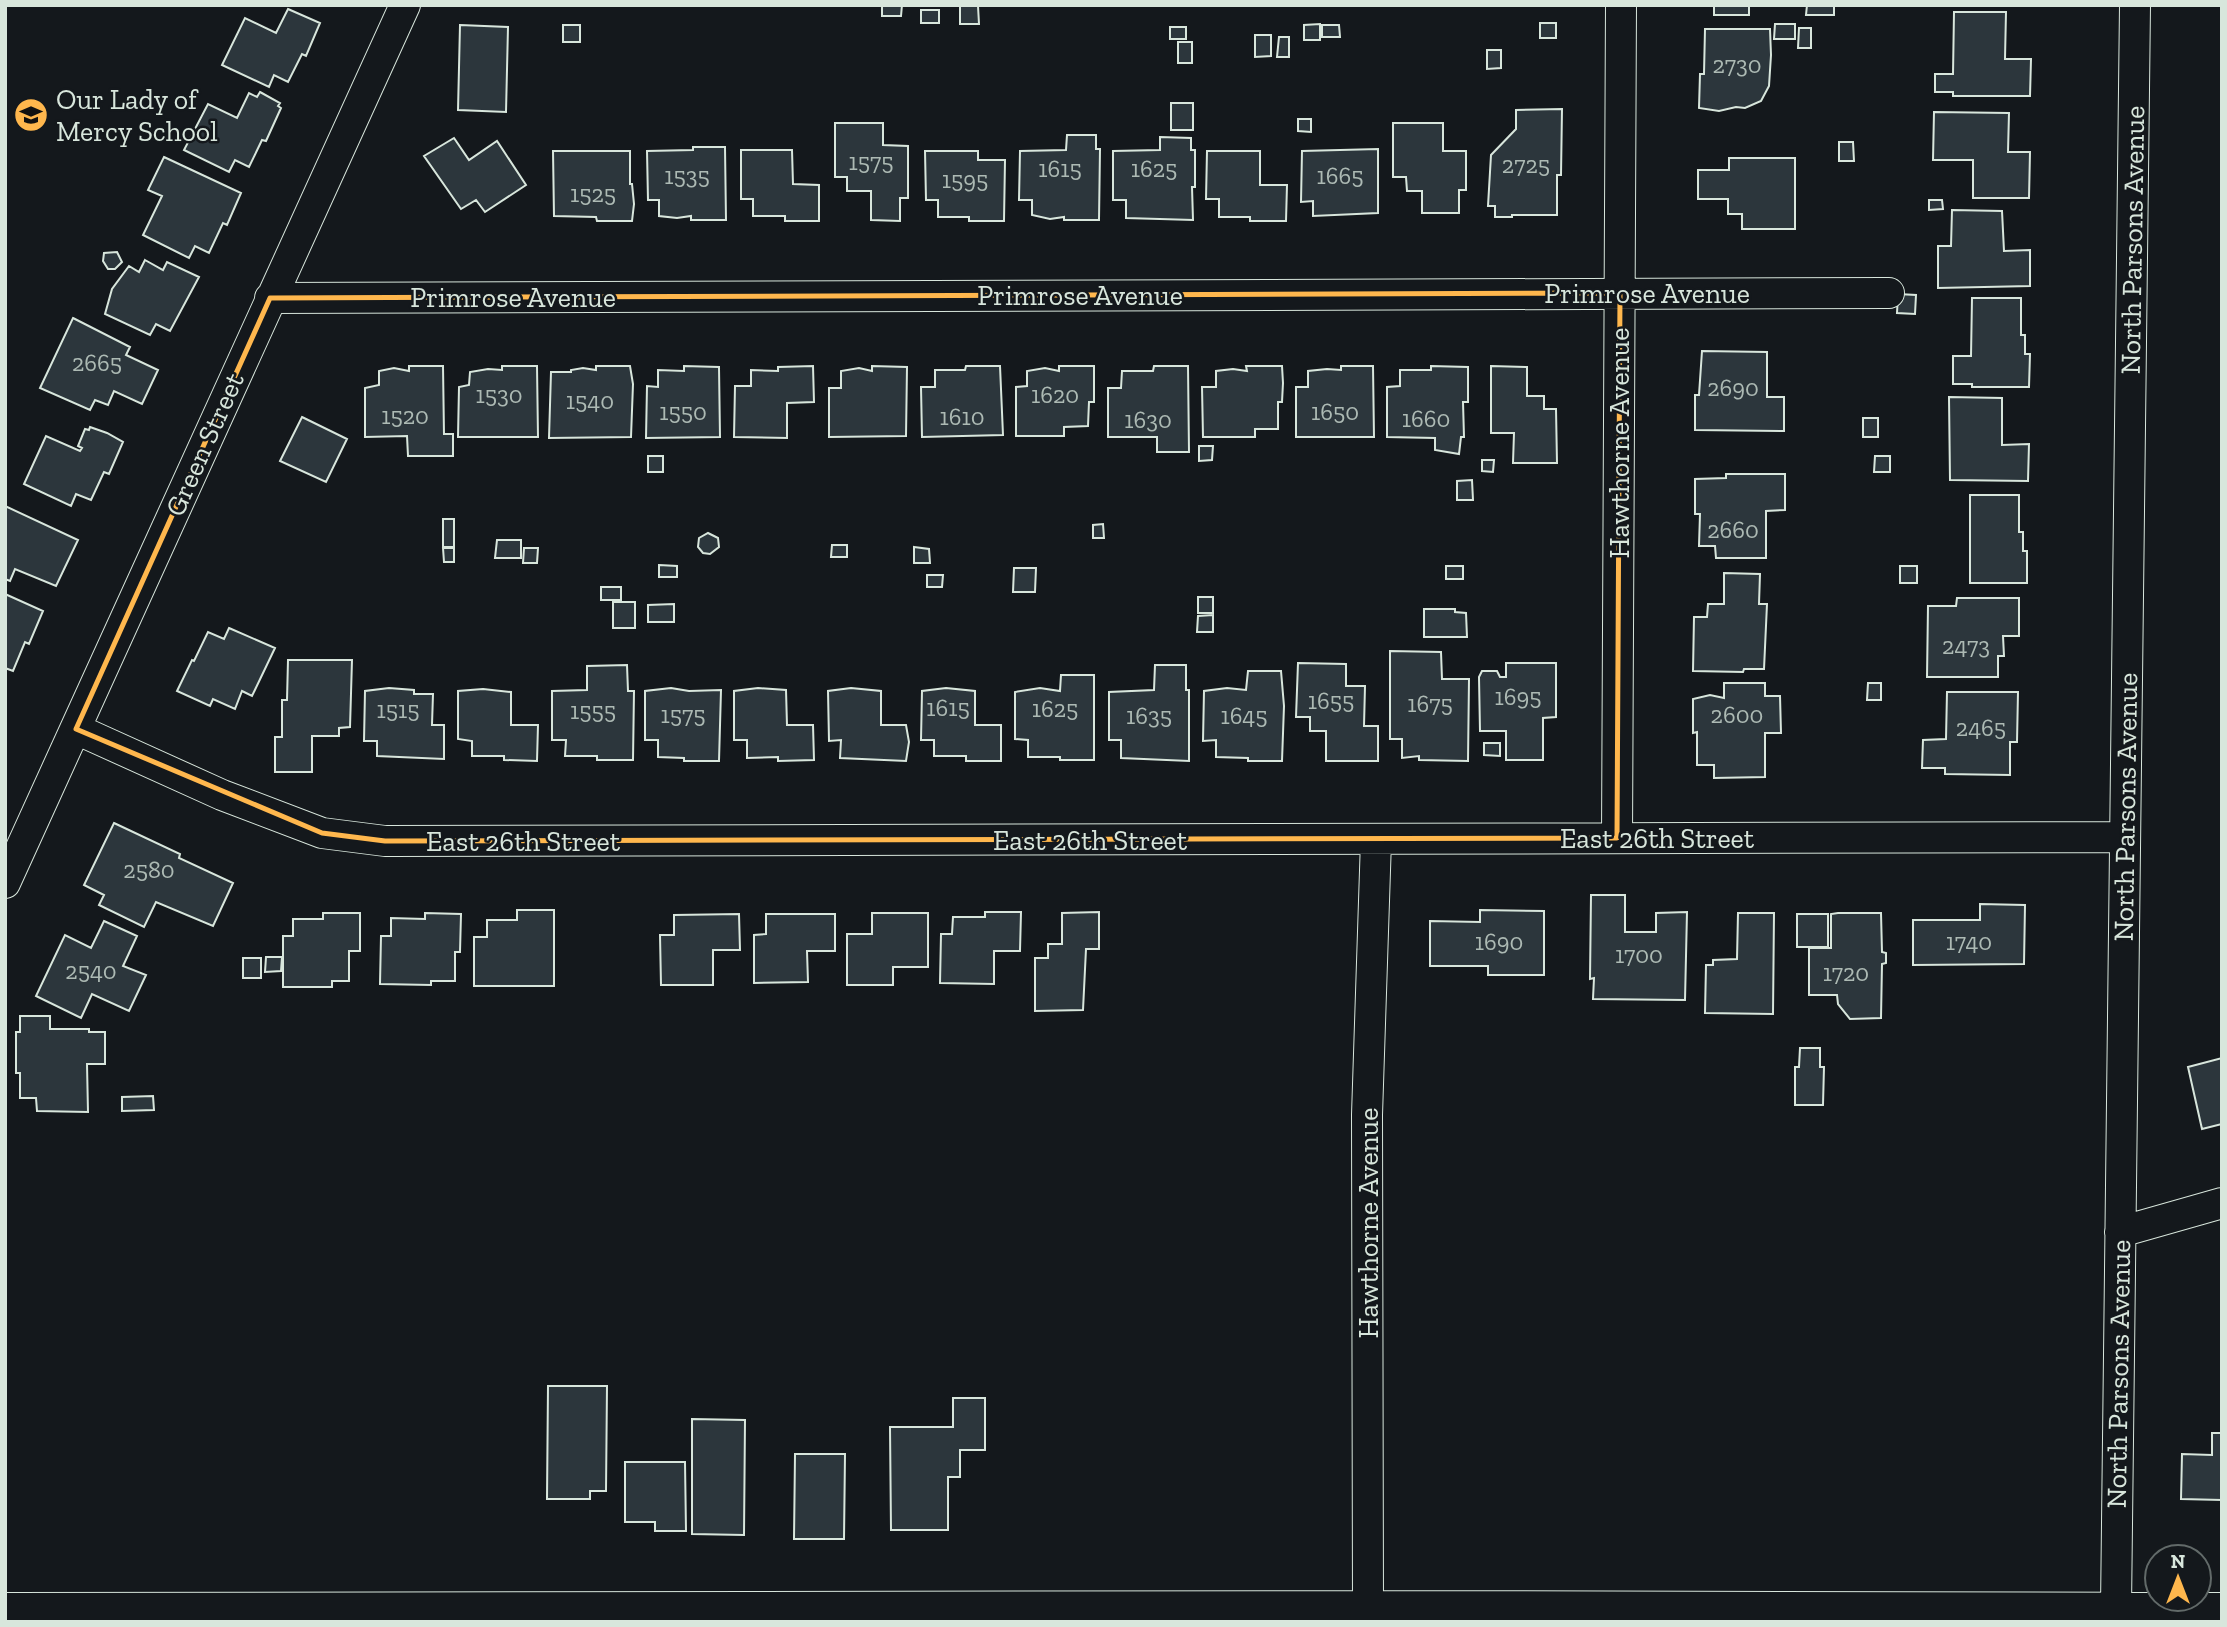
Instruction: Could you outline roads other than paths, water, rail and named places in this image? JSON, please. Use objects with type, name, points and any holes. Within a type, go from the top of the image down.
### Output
[{"type":"street","name":"Green Street","points":[[5,883],[405,5]]},
{"type":"street","name":"Hawthorne Avenue","points":[[1617,838],[1621,5]]},
{"type":"street","name":"North Parsons Avenue","points":[[2116,1608],[2135,5]]},
{"type":"street","name":"Primrose Avenue","points":[[270,298],[1889,293]]},
{"type":"street","name":"East 26th Street","points":[[76,729],[222,795],[321,833],[385,841],[2125,837]]},
{"type":"street","name":"Hawthorne Avenue","points":[[1368,1606],[1367,1115],[1376,840]]},
{"type":"street","points":[[2120,1232],[2222,1203]]},
{"type":"street","points":[[5,1608],[2222,1608]]},
{"type":"place","name":"Our Lady of Mercy School","points":[[31,115]]}]
